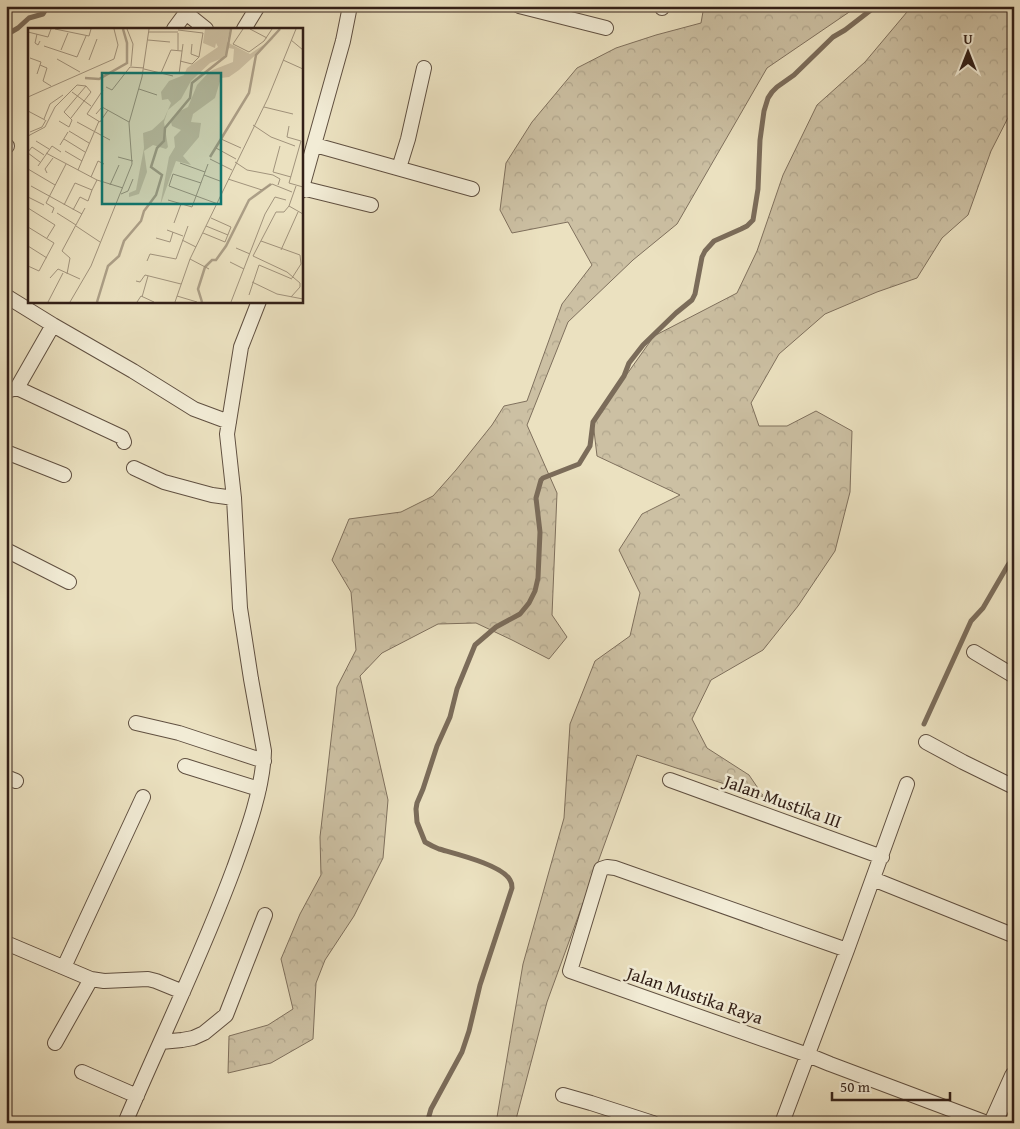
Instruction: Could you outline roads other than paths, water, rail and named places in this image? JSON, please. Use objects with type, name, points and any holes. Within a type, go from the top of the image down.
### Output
[{"type":"street","points":[[245,28],[258,6]]},
{"type":"street","points":[[350,6],[343,41],[302,190],[371,205]]},
{"type":"street","points":[[519,6],[606,28]]},
{"type":"street","points":[[175,28],[188,10],[205,28]]},
{"type":"street","points":[[399,168],[408,139],[424,68]]},
{"type":"street","points":[[314,144],[472,189]]},
{"type":"street","points":[[6,296],[194,409],[229,422]]},
{"type":"street","points":[[126,1123],[219,908],[245,837],[259,789],[264,761],[264,751],[240,608],[234,498],[227,434],[241,347],[259,302]]},
{"type":"street","points":[[54,325],[12,389],[122,437],[124,442]]},
{"type":"street","points":[[6,452],[64,475]]},
{"type":"street","points":[[134,468],[141,473],[164,482],[234,498]]},
{"type":"street","points":[[6,550],[69,582]]},
{"type":"street","points":[[974,652],[1014,676]]},
{"type":"street","points":[[136,723],[179,733],[264,761]]},
{"type":"street","points":[[926,742],[1014,787]]},
{"type":"street","points":[[184,766],[259,789]]},
{"type":"street","name":"Jalan Mustika III","points":[[670,780],[882,857]]},
{"type":"street","points":[[782,1123],[882,857],[907,784]]},
{"type":"street","points":[[64,967],[143,797]]},
{"type":"street","name":"Jalan Mustika Raya","points":[[847,950],[608,867],[601,869],[570,971],[808,1055],[987,1123]]},
{"type":"street","points":[[873,879],[1010,934]]},
{"type":"street","points":[[161,1042],[193,1038],[204,1033],[226,1015],[265,914]]},
{"type":"street","points":[[6,943],[91,979],[104,981],[148,979],[183,992]]},
{"type":"street","points":[[55,1043],[91,979]]},
{"type":"street","points":[[82,1072],[137,1096]]},
{"type":"street","points":[[993,1123],[1014,1076]]},
{"type":"street","points":[[562,1095],[653,1123]]},
{"type":"waterway","points":[[6,35],[18,28],[29,18],[43,14],[48,6]]},
{"type":"waterway","points":[[427,1123],[431,1109],[462,1052],[480,985],[512,886],[511,881],[505,875],[489,865],[439,849],[425,842],[417,822],[417,803],[437,746],[450,717],[457,689],[475,645],[496,627],[520,614],[529,603],[535,591],[538,578],[540,532],[536,498],[541,480],[579,464],[590,446],[593,422],[624,376],[629,363],[643,345],[692,300],[705,251],[714,241],[747,226],[753,220],[758,189],[760,140],[764,111],[772,92],[794,75],[833,37],[876,6]]},
{"type":"waterway","points":[[924,724],[971,621],[983,608],[1014,558]]}]
